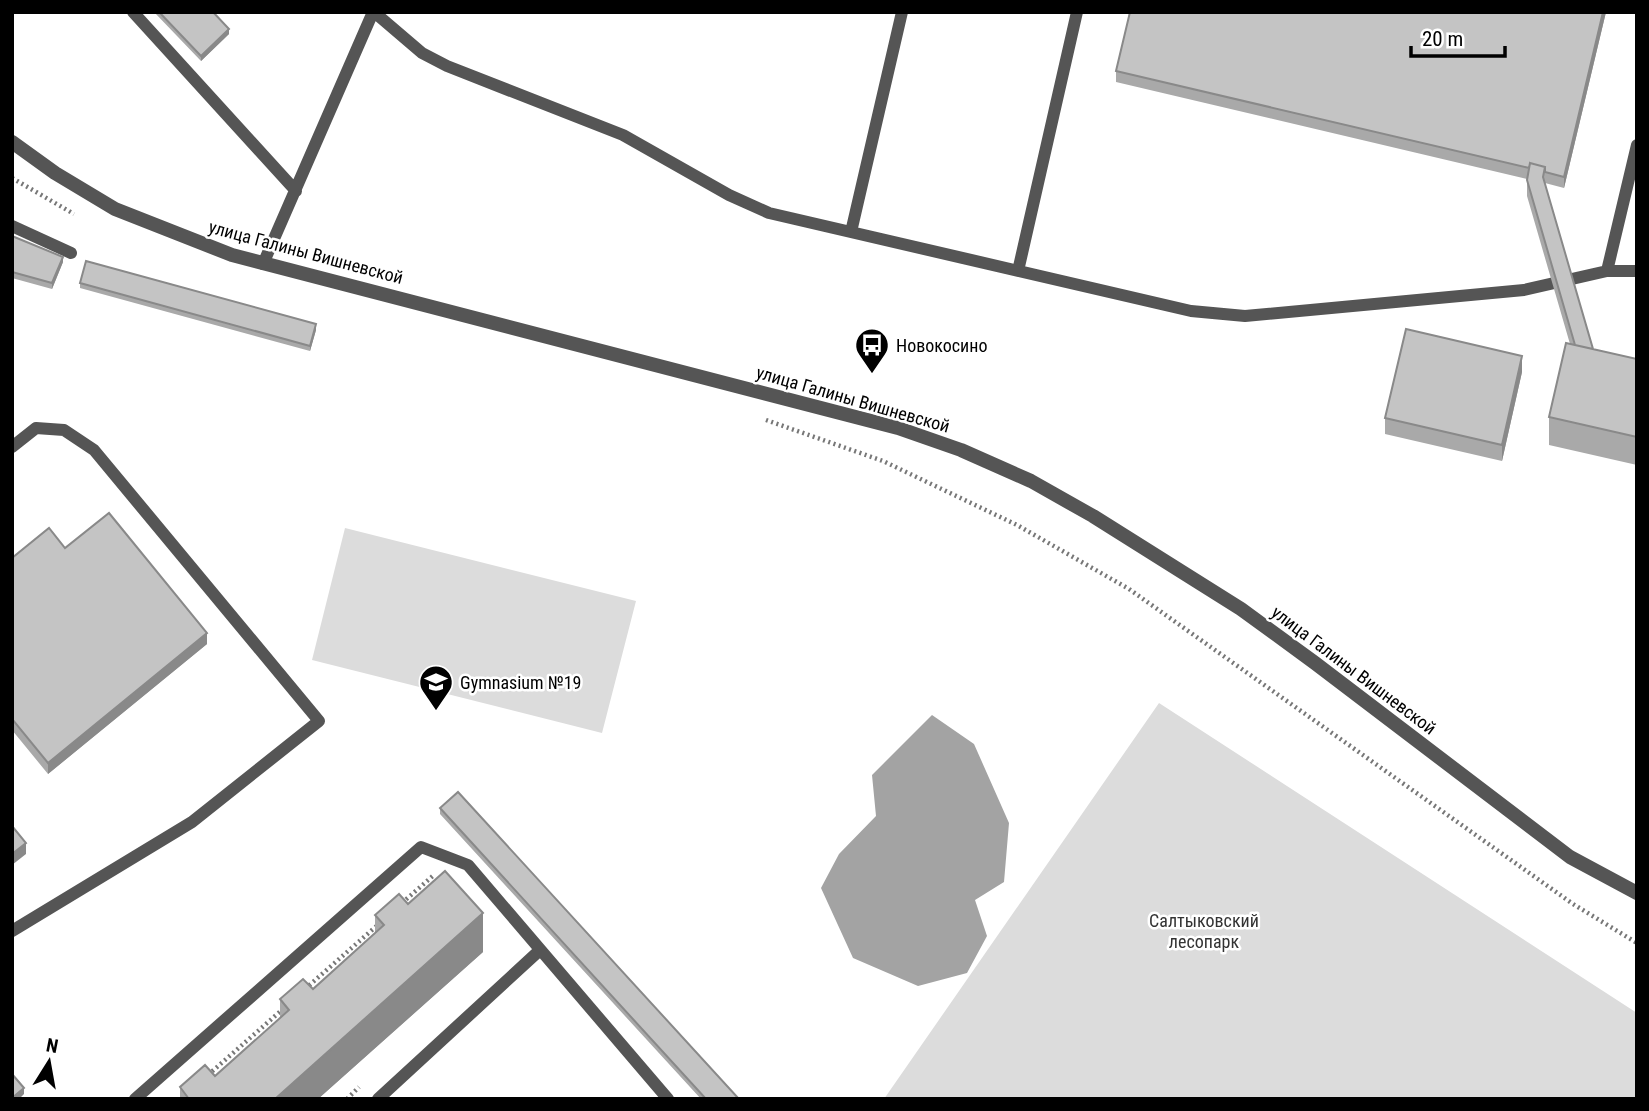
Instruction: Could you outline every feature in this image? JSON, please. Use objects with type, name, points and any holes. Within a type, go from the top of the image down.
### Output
[{"type":"street","name":"улица Галины Вишневской","points":[[12,142],[55,173],[116,209],[199,244],[263,264],[898,428],[961,450],[1031,481],[1093,516],[1241,609],[1570,857],[1637,893]]},
{"type":"lane","points":[[133,12],[296,191]]},
{"type":"lane","points":[[263,264],[373,12],[422,53],[447,66],[623,135],[729,195],[769,213],[1191,311],[1245,316],[1524,290],[1607,271],[1637,271]]},
{"type":"lane","points":[[851,232],[902,12]]},
{"type":"lane","points":[[1018,271],[1077,12]]},
{"type":"lane","points":[[1607,271],[1637,145]]},
{"type":"lane","points":[[12,226],[71,253]]},
{"type":"lane","points":[[12,447],[36,428],[64,430],[94,450],[319,721],[192,822],[12,931]]},
{"type":"lane","points":[[135,1099],[421,847],[468,865],[660,1096]]},
{"type":"lane","points":[[378,1099],[540,950]]},
{"type":"path","points":[[12,178],[61,208],[85,219]]},
{"type":"path","points":[[754,416],[883,461],[1017,525],[1129,589],[1573,904],[1637,943]]},
{"type":"path","points":[[400,905],[452,859]]},
{"type":"path","points":[[296,997],[389,914]]},
{"type":"path","points":[[202,1080],[285,1006]]},
{"type":"green space","points":[[345,528],[636,601],[602,733],[312,660]]},
{"type":"green space","name":"Салтыковский лесопарк","points":[[1159,703],[1637,1013],[1637,1099],[884,1099]]},
{"type":"shaded area","points":[[932,715],[974,744],[1009,823],[1004,882],[975,900],[987,936],[967,973],[918,986],[853,958],[821,888],[839,854],[876,816],[872,775]]},
{"type":"building","points":[[159,12],[213,12],[229,29],[201,56]]},
{"type":"building","points":[[1130,12],[1603,12],[1564,177],[1545,172],[1545,167],[1530,163],[1529,168],[1116,71]]},
{"type":"building","points":[[1530,163],[1545,167],[1543,177],[1593,349],[1575,345],[1527,180]]},
{"type":"building","points":[[12,236],[63,257],[52,283],[12,272]]},
{"type":"building","points":[[86,261],[316,324],[310,346],[80,283]]},
{"type":"building","points":[[1406,329],[1522,356],[1502,445],[1385,418]]},
{"type":"building","points":[[1566,343],[1637,359],[1637,437],[1549,417]]},
{"type":"building","points":[[109,513],[207,633],[48,763],[12,719],[12,558],[49,528],[65,548]]},
{"type":"building","points":[[458,792],[739,1099],[706,1099],[440,808]]},
{"type":"building","points":[[12,826],[26,843],[12,854]]},
{"type":"building","points":[[445,871],[483,913],[275,1099],[189,1099],[180,1087],[205,1065],[215,1076],[289,1010],[280,999],[303,979],[313,989],[384,925],[375,915],[399,894],[408,904]]},
{"type":"building","points":[[12,1074],[24,1088],[12,1098]]},
{"type":"place","name":"Новокосино","points":[[872,375]]},
{"type":"place","name":"Gymnasium №19","points":[[436,712]]}]
